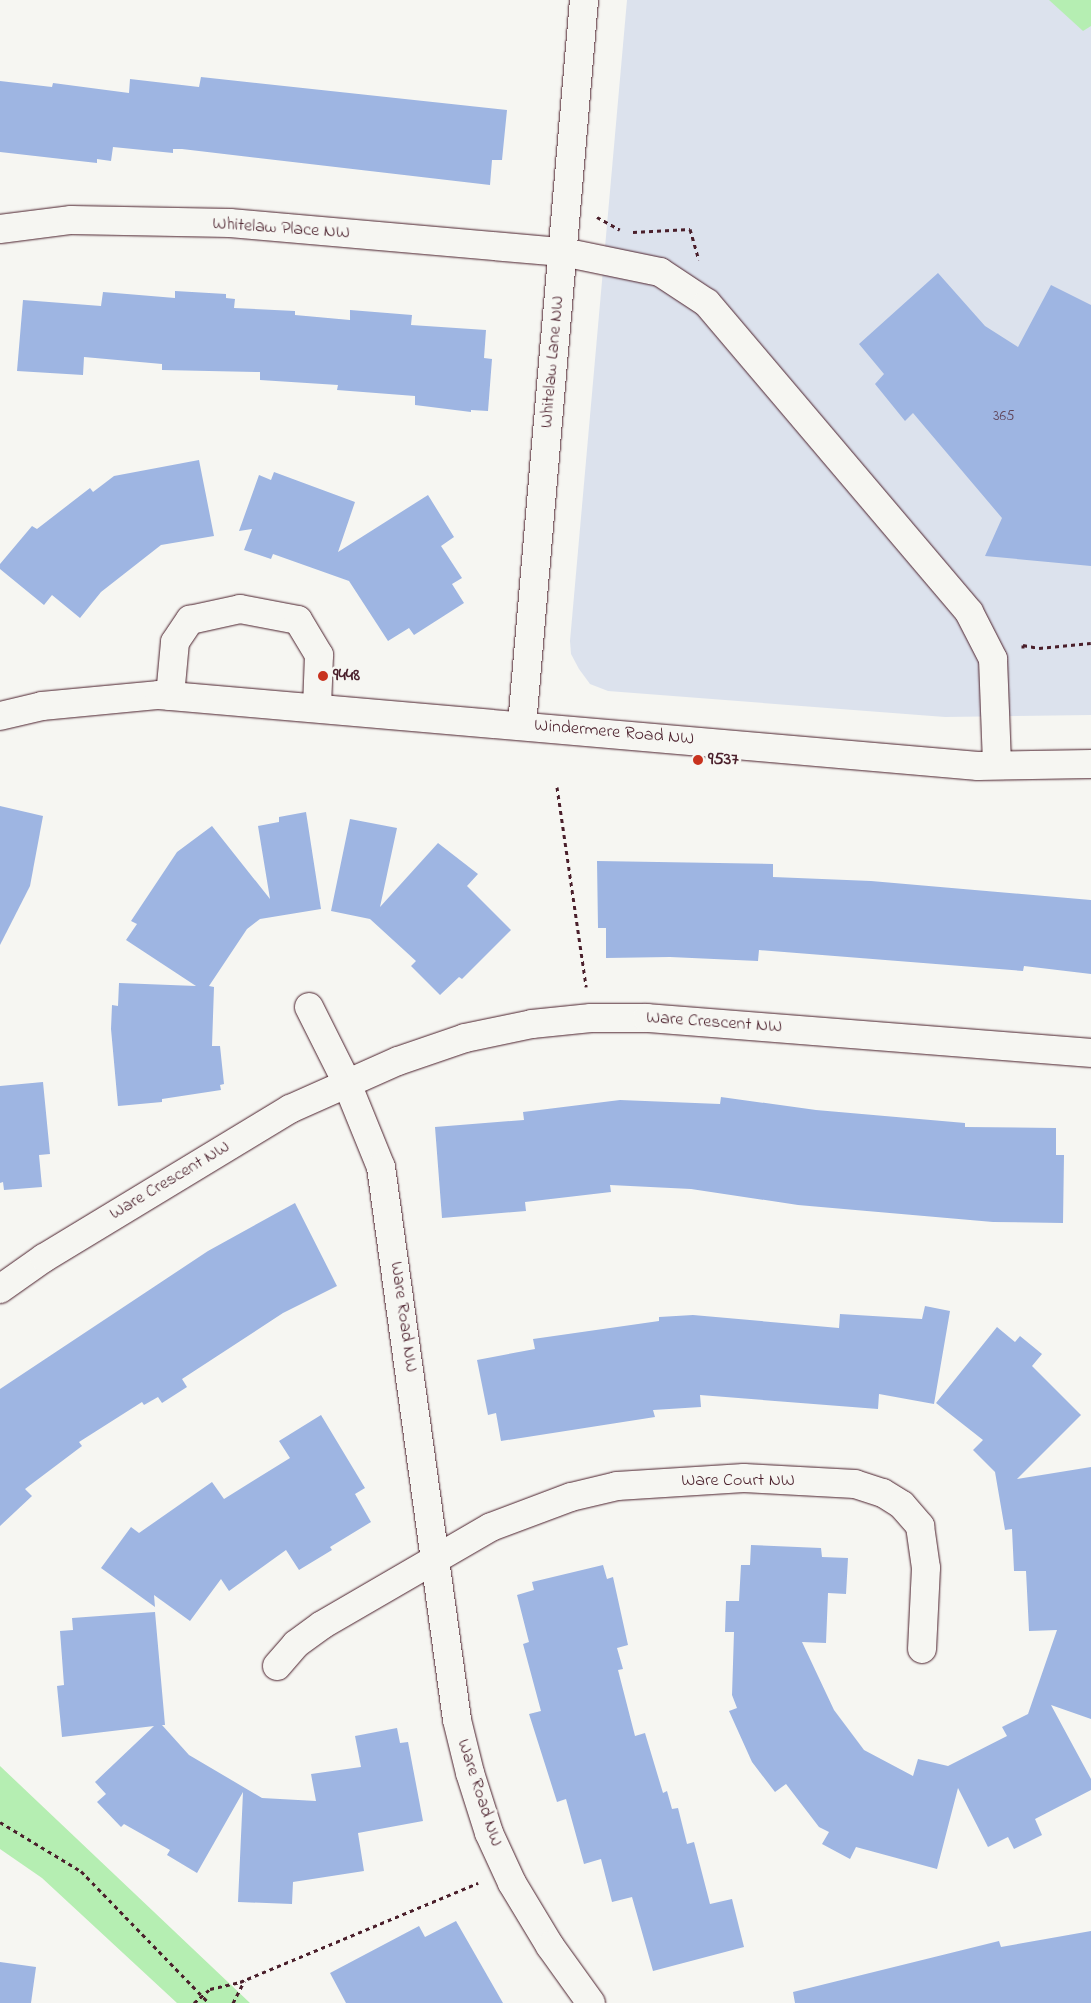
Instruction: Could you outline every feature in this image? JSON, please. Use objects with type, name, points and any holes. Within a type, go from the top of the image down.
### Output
[{"type":"street","name":"Whitelaw Lane NW","points":[[522,725],[584,0]]},
{"type":"street","name":"Whitelaw Place NW","points":[[0,229],[71,220],[230,223],[563,252],[660,272],[707,304],[961,602],[994,660],[997,765]]},
{"type":"street","points":[[170,696],[175,642],[190,620],[240,609],[298,620],[319,654],[317,708]]},
{"type":"street","name":"Windermere Road NW","points":[[0,716],[42,706],[170,696],[997,765],[1091,764]]},
{"type":"street","points":[[309,1007],[346,1082]]},
{"type":"street","name":"Ware Crescent NW","points":[[0,1289],[44,1258],[246,1134],[346,1082],[465,1038],[532,1024],[591,1018],[657,1018],[1091,1053]]},
{"type":"street","name":"Ware Road NW","points":[[346,1082],[381,1167],[457,1720],[489,1833],[506,1871],[550,1946],[591,2003]]},
{"type":"street","name":"Ware Court NW","points":[[435,1558],[491,1527],[525,1513],[571,1497],[617,1486],[744,1478],[856,1484],[882,1493],[902,1505],[920,1526],[926,1568],[922,1648]]},
{"type":"street","points":[[276,1666],[296,1644],[322,1625],[435,1558]]},
{"type":"path","points":[[1022,653],[1023,644],[1039,648],[1091,643]]},
{"type":"path","points":[[557,787],[591,1018]]},
{"type":"path","points":[[0,1822],[81,1871],[209,2003]]},
{"type":"path","points":[[194,2003],[210,1989],[245,1980],[506,1871]]},
{"type":"path","points":[[233,2003],[245,1980]]},
{"type":"shaded area","points":[[627,0],[1091,0],[1091,715],[945,717],[608,691],[590,684],[579,669],[571,654],[570,641]]},
{"type":"green space","points":[[1049,0],[1091,0],[1091,26],[1083,31]]},
{"type":"green space","points":[[0,1766],[250,2003],[177,2003],[42,1878],[0,1849]]},
{"type":"building","points":[[201,77],[507,110],[502,160],[492,160],[490,185],[182,149],[173,149],[173,153],[113,147],[111,161],[97,159],[97,163],[0,152],[0,81],[52,87],[53,83],[129,93],[130,79],[199,87]]},
{"type":"building","points":[[938,273],[985,326],[1018,347],[1051,285],[1091,305],[1091,566],[985,556],[1002,518],[913,413],[905,421],[875,384],[884,374],[859,344]]},
{"type":"building","points":[[175,291],[226,294],[226,298],[235,299],[234,308],[295,311],[295,315],[350,320],[350,310],[412,315],[411,325],[486,330],[484,358],[492,359],[488,411],[471,410],[471,412],[415,405],[415,396],[337,390],[338,385],[260,380],[260,372],[162,370],[162,364],[84,357],[83,375],[17,371],[23,300],[101,306],[103,292],[175,298]]},
{"type":"building","points":[[199,460],[214,536],[161,545],[101,592],[80,618],[52,595],[44,605],[0,569],[0,564],[32,526],[37,529],[90,488],[93,492],[114,476]]},
{"type":"building","points":[[274,472],[355,502],[338,552],[428,495],[454,537],[441,546],[462,578],[452,584],[464,603],[414,635],[409,628],[388,641],[349,581],[273,554],[271,559],[244,550],[252,529],[239,531],[259,475],[271,480]]},
{"type":"building","points":[[0,806],[43,816],[30,886],[0,945]]},
{"type":"building","points":[[306,812],[321,909],[260,919],[247,929],[209,986],[214,987],[212,1046],[220,1046],[224,1084],[220,1085],[221,1090],[162,1099],[162,1102],[118,1106],[111,1029],[112,1005],[118,1006],[119,983],[196,986],[126,940],[137,924],[131,921],[177,852],[212,826],[270,899],[258,826],[279,822],[279,817]]},
{"type":"building","points":[[350,819],[397,828],[380,907],[438,843],[478,874],[467,886],[511,930],[462,979],[459,977],[440,995],[411,966],[416,961],[370,919],[331,911]]},
{"type":"building","points":[[597,861],[773,864],[773,877],[871,881],[1091,900],[1091,974],[1024,966],[1023,971],[759,950],[758,961],[670,957],[606,958],[606,928],[598,928]]},
{"type":"building","points":[[43,1082],[50,1154],[39,1155],[42,1187],[4,1190],[3,1182],[0,1183],[0,1086]]},
{"type":"building","points":[[721,1097],[816,1110],[965,1123],[965,1127],[1056,1128],[1056,1155],[1064,1155],[1063,1223],[993,1222],[798,1205],[691,1189],[610,1185],[611,1192],[525,1202],[526,1211],[442,1218],[435,1127],[524,1120],[523,1112],[620,1100],[720,1104]]},
{"type":"building","points":[[295,1203],[337,1286],[283,1313],[182,1379],[187,1387],[162,1403],[158,1397],[144,1405],[142,1402],[79,1442],[82,1446],[25,1489],[32,1496],[0,1526],[0,1389],[208,1251]]},
{"type":"building","points":[[925,1306],[950,1311],[934,1404],[879,1394],[878,1409],[700,1395],[701,1407],[653,1410],[655,1417],[501,1441],[496,1413],[488,1415],[477,1360],[535,1349],[533,1339],[659,1321],[659,1317],[693,1315],[839,1328],[840,1314],[922,1319]]},
{"type":"building","points":[[997,1327],[1015,1342],[1020,1336],[1042,1354],[1032,1366],[1081,1415],[1017,1479],[1091,1467],[1091,1719],[1051,1705],[1091,1779],[1091,1790],[1035,1819],[1042,1835],[1014,1849],[1008,1837],[988,1847],[958,1788],[937,1869],[856,1847],[850,1859],[822,1844],[829,1832],[819,1827],[786,1784],[775,1792],[752,1762],[729,1711],[737,1708],[732,1695],[734,1632],[725,1632],[726,1601],[739,1601],[741,1565],[750,1565],[751,1545],[821,1548],[822,1557],[848,1558],[846,1594],[828,1593],[826,1643],[802,1642],[834,1710],[864,1750],[913,1776],[918,1759],[948,1766],[1007,1736],[1002,1727],[1028,1714],[1057,1630],[1029,1631],[1026,1571],[1014,1571],[1012,1529],[1005,1530],[995,1472],[973,1450],[983,1440],[936,1403]]},
{"type":"building","points":[[321,1415],[365,1488],[355,1494],[371,1522],[330,1547],[332,1550],[299,1570],[286,1550],[229,1591],[221,1579],[190,1621],[154,1595],[155,1607],[101,1568],[131,1527],[139,1533],[212,1482],[224,1499],[290,1458],[279,1441]]},
{"type":"building","points":[[603,1565],[607,1579],[613,1577],[628,1645],[617,1648],[623,1669],[618,1670],[635,1736],[645,1733],[663,1793],[667,1791],[672,1809],[678,1808],[687,1844],[694,1842],[710,1904],[732,1899],[744,1947],[653,1971],[632,1897],[612,1902],[601,1859],[584,1864],[566,1799],[557,1802],[529,1714],[541,1711],[523,1644],[529,1642],[517,1595],[534,1590],[532,1582]]},
{"type":"building","points":[[155,1612],[165,1725],[162,1725],[189,1755],[262,1798],[316,1801],[311,1774],[361,1767],[355,1736],[397,1728],[400,1743],[408,1742],[423,1821],[358,1833],[364,1871],[293,1882],[292,1904],[238,1902],[243,1792],[197,1873],[167,1855],[170,1850],[124,1824],[121,1827],[97,1802],[106,1794],[95,1782],[154,1726],[62,1737],[57,1686],[64,1685],[60,1631],[73,1630],[72,1618]]},
{"type":"building","points":[[456,1921],[503,2003],[346,2003],[330,1973],[419,1926],[425,1937]]},
{"type":"building","points":[[1091,1931],[1091,2003],[795,2003],[793,1992],[999,1941],[1001,1947]]},
{"type":"building","points":[[0,1962],[36,1967],[31,2003],[0,2003]]},
{"type":"place","name":"9448","points":[[323,676]]},
{"type":"place","name":"9537","points":[[698,760]]}]
